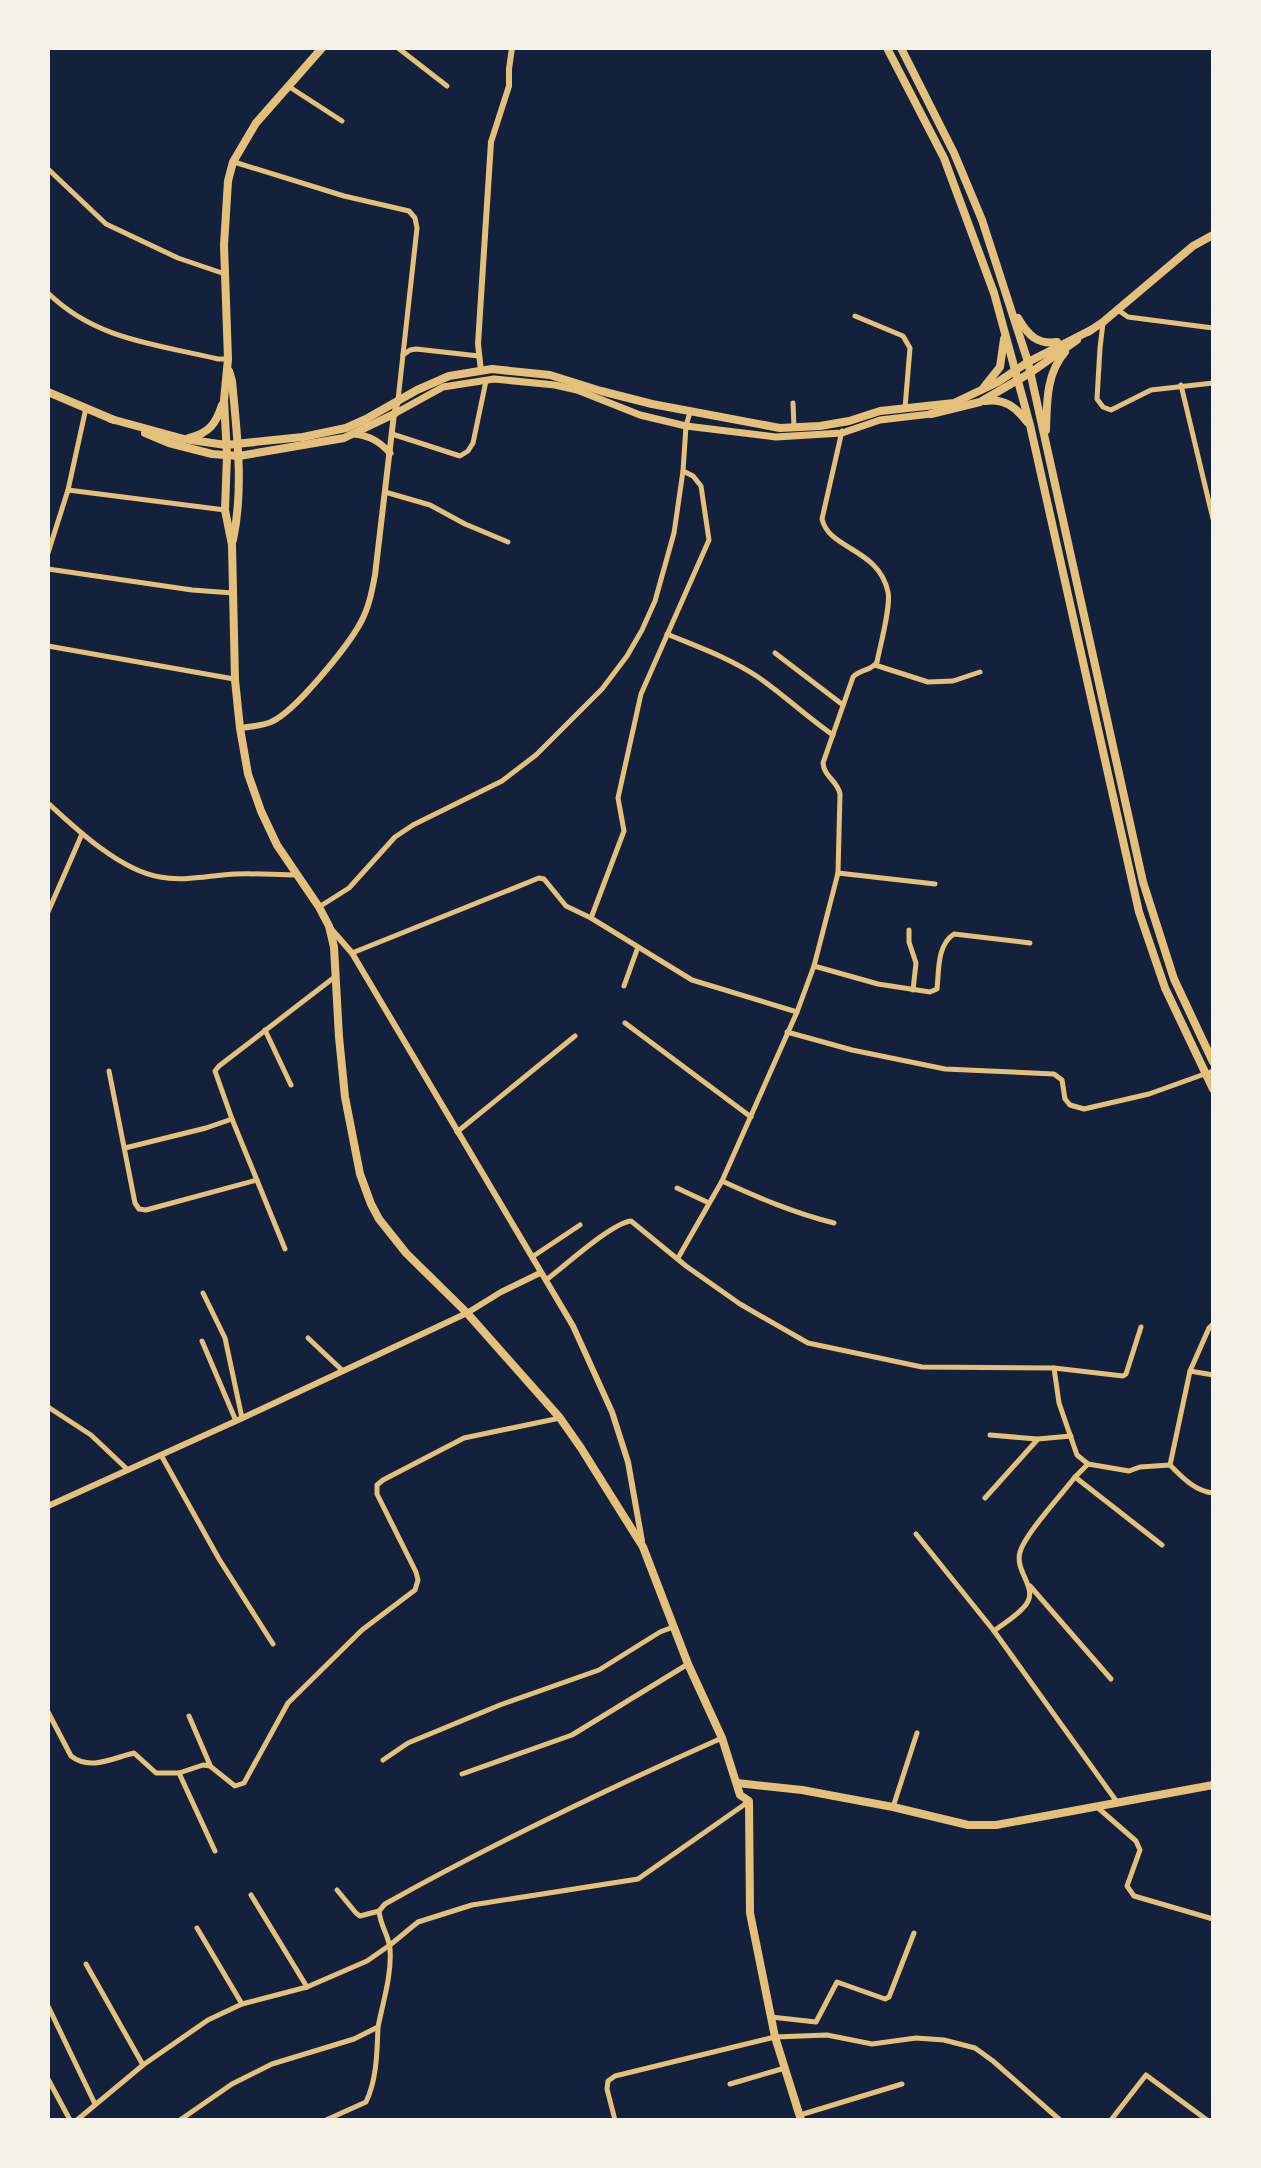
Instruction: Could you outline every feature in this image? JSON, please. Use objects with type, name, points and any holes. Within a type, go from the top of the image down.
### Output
[{"type":"main road","points":[[322,48],[256,123],[233,162],[228,181],[224,245],[228,362],[224,400],[227,455],[225,510],[232,545],[235,680],[248,774],[277,845],[329,926],[334,947],[345,1097],[360,1174],[371,1204],[406,1253],[467,1313],[560,1418],[643,1547],[688,1664],[722,1738],[740,1795],[749,1801],[750,1913],[770,2017],[800,2118]]},
{"type":"main road","points":[[887,48],[944,158],[994,293],[1030,425],[1139,912],[1165,988],[1209,1073],[1213,1089]]},
{"type":"main road","points":[[901,48],[954,153],[982,220],[1028,362],[1143,882],[1174,979],[1213,1062]]},
{"type":"main road","points":[[975,399],[1015,369],[1103,322],[1193,246],[1213,235]]},
{"type":"main road","points":[[1010,304],[1022,325],[1038,341],[1045,344],[1070,342]]},
{"type":"main road","points":[[975,399],[1000,367],[1004,330]]},
{"type":"main road","points":[[48,392],[169,443],[239,456],[344,438],[443,387],[494,379],[577,390],[640,415],[686,426],[776,437],[842,433],[880,420],[931,414],[1018,380],[1070,342]]},
{"type":"main road","points":[[1046,444],[1047,393],[1053,370],[1070,342]]},
{"type":"main road","points":[[228,362],[239,456],[239,513],[232,545]]},
{"type":"main road","points":[[111,419],[184,439],[226,445],[303,437],[346,428],[449,376],[492,369],[550,375],[601,391],[690,412],[780,428],[841,423],[880,411],[975,399],[1008,403],[1030,425]]},
{"type":"main road","points":[[184,439],[201,435],[210,428],[224,400]]},
{"type":"main road","points":[[353,434],[380,442],[390,453]]},
{"type":"main road","points":[[737,1783],[802,1790],[968,1825],[996,1825],[1213,1785]]},
{"type":"street","points":[[398,48],[447,86]]},
{"type":"street","points":[[481,371],[478,344],[491,142],[509,86],[512,48]]},
{"type":"street","points":[[287,86],[342,121]]},
{"type":"street","points":[[233,162],[344,196],[409,211],[415,218],[417,228],[373,585],[362,620],[308,690],[284,714],[271,722],[240,728]]},
{"type":"street","points":[[48,169],[106,224],[178,258],[225,274]]},
{"type":"street","points":[[48,293],[72,314],[98,329],[130,340],[228,362]]},
{"type":"street","points":[[1118,310],[1128,317],[1213,328]]},
{"type":"street","points":[[855,316],[903,336],[910,348],[905,408]]},
{"type":"street","points":[[1103,322],[1097,399],[1103,407],[1111,410],[1151,390],[1213,383]]},
{"type":"street","points":[[403,356],[416,349],[479,356]]},
{"type":"street","points":[[392,434],[460,456],[473,443],[487,380]]},
{"type":"street","points":[[1181,385],[1213,519]]},
{"type":"street","points":[[793,403],[794,428]]},
{"type":"street","points":[[48,553],[68,490],[86,408]]},
{"type":"street","points":[[319,907],[349,888],[395,837],[490,787],[536,755],[602,689],[627,656],[655,601],[674,533],[690,412]]},
{"type":"street","points":[[841,423],[842,433],[822,519],[830,535],[871,561],[883,577],[889,596],[875,665]]},
{"type":"street","points":[[591,918],[624,831],[618,798],[641,694],[709,540],[701,486],[693,476],[683,471]]},
{"type":"street","points":[[68,490],[225,510]]},
{"type":"street","points":[[385,492],[430,505],[508,542]]},
{"type":"street","points":[[48,569],[234,593]]},
{"type":"street","points":[[667,634],[721,656],[758,677],[833,735]]},
{"type":"street","points":[[48,646],[235,680]]},
{"type":"street","points":[[775,653],[843,705]]},
{"type":"street","points":[[678,1258],[722,1181],[797,1012],[814,966],[838,873],[840,794],[826,775],[823,763],[853,677],[875,665],[928,682],[953,681],[980,672]]},
{"type":"street","points":[[48,803],[82,834],[133,869],[157,877],[298,875]]},
{"type":"street","points":[[48,912],[82,834]]},
{"type":"street","points":[[838,873],[935,884]]},
{"type":"street","points":[[352,953],[539,878],[544,879],[566,906],[692,980],[797,1012]]},
{"type":"street","points":[[329,926],[352,953],[573,1326],[612,1412],[628,1462],[643,1547]]},
{"type":"street","points":[[909,930],[909,942],[916,963],[913,990]]},
{"type":"street","points":[[814,966],[878,984],[930,992],[937,989],[945,941],[954,934],[1030,943]]},
{"type":"street","points":[[624,986],[638,947]]},
{"type":"street","points":[[285,1249],[215,1071],[336,976]]},
{"type":"street","points":[[625,1023],[751,1117]]},
{"type":"street","points":[[265,1030],[291,1085]]},
{"type":"street","points":[[787,1032],[852,1050],[945,1069],[1054,1074],[1062,1080],[1065,1099],[1070,1105],[1084,1109],[1149,1094],[1209,1073]]},
{"type":"street","points":[[457,1132],[575,1036]]},
{"type":"street","points":[[109,1071],[135,1203],[139,1209],[146,1210],[257,1180]]},
{"type":"street","points":[[125,1148],[232,1119]]},
{"type":"street","points":[[722,1181],[798,1214],[834,1223]]},
{"type":"street","points":[[677,1188],[709,1203]]},
{"type":"street","points":[[545,1281],[626,1221],[636,1224],[740,1304],[808,1343],[922,1367],[1054,1368],[1123,1376],[1141,1327]]},
{"type":"street","points":[[531,1258],[580,1225]]},
{"type":"street","points":[[48,1506],[467,1313],[540,1273]]},
{"type":"street","points":[[203,1293],[225,1338],[239,1420]]},
{"type":"street","points":[[1170,1465],[1190,1371],[1213,1324]]},
{"type":"street","points":[[308,1338],[343,1371]]},
{"type":"street","points":[[202,1341],[239,1420]]},
{"type":"street","points":[[1054,1368],[1059,1403],[1077,1455],[1088,1464],[1129,1471],[1170,1465]]},
{"type":"street","points":[[1190,1371],[1213,1375]]},
{"type":"street","points":[[48,1407],[91,1435],[128,1470]]},
{"type":"street","points":[[189,1716],[210,1766],[235,1786],[244,1783],[288,1703],[362,1630],[415,1590],[418,1580],[416,1572],[377,1494],[377,1485],[464,1438],[560,1418]]},
{"type":"street","points":[[990,1435],[1038,1439],[1071,1436]]},
{"type":"street","points":[[985,1498],[1038,1439]]},
{"type":"street","points":[[161,1455],[219,1559],[273,1644]]},
{"type":"street","points":[[1088,1464],[1025,1540],[1019,1554],[1021,1572],[1029,1585],[1111,1679]]},
{"type":"street","points":[[1170,1465],[1188,1484],[1213,1493]]},
{"type":"street","points":[[1075,1477],[1162,1545]]},
{"type":"street","points":[[916,1534],[994,1631],[1117,1802]]},
{"type":"street","points":[[994,1631],[1025,1607],[1031,1598],[1029,1585]]},
{"type":"street","points":[[383,1760],[408,1743],[500,1705],[599,1670],[673,1627]]},
{"type":"street","points":[[462,1774],[572,1735],[688,1664]]},
{"type":"street","points":[[48,1712],[71,1756],[77,1761],[91,1765],[134,1753],[156,1773],[179,1773],[203,1765],[210,1766]]},
{"type":"street","points":[[893,1807],[917,1733]]},
{"type":"street","points":[[337,1890],[360,1916],[379,1911],[385,1904],[463,1861],[613,1787],[722,1738]]},
{"type":"street","points":[[179,1773],[215,1851]]},
{"type":"street","points":[[78,2120],[143,2065],[208,2020],[242,2004],[307,1987],[367,1961],[418,1922],[472,1905],[638,1879],[749,1801]]},
{"type":"street","points":[[1096,1806],[1136,1841],[1140,1850],[1127,1886],[1134,1896],[1213,1919]]},
{"type":"street","points":[[251,1895],[307,1987]]},
{"type":"street","points":[[326,2120],[366,2102],[371,2093],[378,2027],[390,1963],[390,1945],[379,1911]]},
{"type":"street","points":[[197,1928],[242,2004]]},
{"type":"street","points":[[770,2017],[816,2022],[837,1982],[885,1999],[889,1997],[914,1933]]},
{"type":"street","points":[[86,1964],[143,2065]]},
{"type":"street","points":[[48,2006],[95,2104]]},
{"type":"street","points":[[180,2120],[232,2084],[272,2064],[354,2039],[378,2027]]},
{"type":"street","points":[[615,2120],[607,2089],[608,2081],[615,2076],[775,2037],[827,2035],[872,2044],[916,2038],[944,2040],[975,2048],[1060,2120]]},
{"type":"street","points":[[730,2084],[785,2068]]},
{"type":"street","points":[[1111,2120],[1146,2075],[1207,2120]]},
{"type":"street","points":[[48,2079],[70,2120]]},
{"type":"street","points":[[800,2118],[902,2084]]}]
